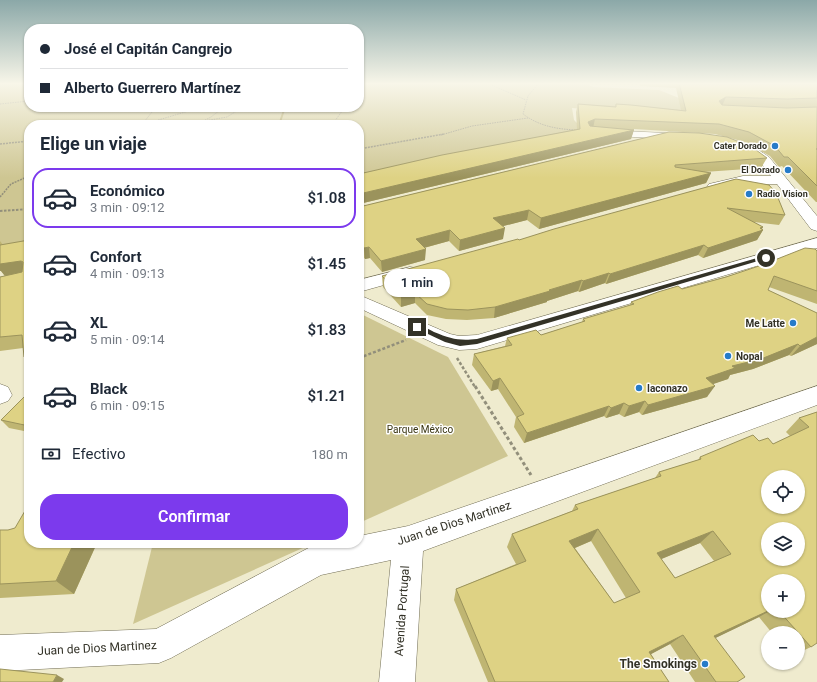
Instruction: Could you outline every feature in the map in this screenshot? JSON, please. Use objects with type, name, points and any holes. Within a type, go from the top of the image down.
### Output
[{"type":"street","points":[[593,132],[694,138]]},
{"type":"street","points":[[620,147],[665,136]]},
{"type":"street","points":[[728,142],[753,152],[764,160],[817,226]]},
{"type":"street","points":[[702,191],[743,180],[780,180]]},
{"type":"street","points":[[364,303],[445,340],[460,343],[477,342],[817,243]]},
{"type":"street","points":[[796,249],[817,253]]},
{"type":"street","points":[[364,285],[428,267]]},
{"type":"street","name":"Juan de Dios Martinez","points":[[0,653],[159,646],[316,560],[408,541],[817,395]]},
{"type":"street","name":"Avenida Portugal","points":[[397,682],[408,541]]},
{"type":"path","points":[[155,120],[174,115]]},
{"type":"path","points":[[204,120],[214,115]]},
{"type":"path","points":[[222,120],[234,115]]},
{"type":"path","points":[[524,115],[539,124],[554,128],[593,132]]},
{"type":"path","points":[[364,148],[434,137],[472,126],[528,118]]},
{"type":"path","points":[[0,144],[24,142]]},
{"type":"path","points":[[0,197],[10,184],[24,178]]},
{"type":"path","points":[[0,211],[24,209]]},
{"type":"path","points":[[364,356],[409,339]]},
{"type":"path","points":[[453,352],[534,479]]},
{"type":"green space","points":[[0,115],[573,115],[574,120],[585,131],[364,180],[364,120],[24,120],[24,243],[0,247]]},
{"type":"green space","points":[[657,115],[675,115],[672,116]]},
{"type":"green space","name":"Parque México","points":[[364,315],[448,357],[508,456],[364,521]]},
{"type":"green space","points":[[152,548],[303,548],[133,624]]},
{"type":"building","points":[[579,115],[817,115],[817,186],[788,157],[784,157],[775,146],[749,132],[719,124],[595,119],[588,122],[590,126],[634,130],[364,193],[364,173],[442,155],[580,129]]},
{"type":"building","points":[[669,132],[699,133],[727,137],[752,147],[767,158],[675,165],[675,167],[711,173],[541,218],[529,210],[493,218],[505,228],[460,240],[450,230],[416,239],[426,249],[381,261],[369,247],[364,248],[364,206]]},
{"type":"building","points":[[736,179],[769,185],[776,193],[785,215],[727,208],[763,227],[760,228],[763,230],[708,248],[704,245],[495,307],[468,310],[447,309],[427,304],[415,293],[401,296],[382,276],[518,239],[519,240]]},
{"type":"building","points":[[24,241],[24,357],[22,335],[0,337],[0,277],[22,272],[23,262],[0,264],[0,245]]},
{"type":"building","points":[[805,248],[815,249],[817,251],[817,291],[774,276],[768,290],[817,313],[817,337],[800,346],[798,344],[761,359],[732,366],[735,368],[706,378],[715,386],[648,405],[645,401],[629,406],[624,403],[611,408],[609,406],[527,433],[517,417],[524,414],[500,378],[493,381],[474,354],[512,345],[507,338],[536,330],[541,335],[585,321],[583,319],[634,304],[631,302],[658,292],[678,286],[682,289],[726,277]]},
{"type":"building","points":[[24,397],[24,425],[1,420]]},
{"type":"building","points":[[817,412],[817,643],[811,647],[805,640],[805,626],[792,626],[785,618],[805,618],[805,574],[761,574],[761,614],[714,636],[745,677],[737,682],[716,682],[683,635],[649,652],[669,682],[495,682],[456,589],[526,561],[512,534],[578,509],[575,505],[661,476],[659,472],[701,459],[700,457],[753,435],[759,441],[768,438],[773,444],[809,427],[799,418]],"holes":[[[598,529],[640,592],[614,603],[569,541]],[[713,531],[731,554],[675,578],[657,553]]]},
{"type":"building","points":[[24,513],[24,548],[72,548],[56,581],[0,584],[0,530],[15,528]]},
{"type":"building","points":[[0,669],[57,675],[53,682],[0,682]]},
{"type":"waterway","points":[[281,120],[282,115]]},
{"type":"place","name":"Cater Dorado","points":[[775,146]]},
{"type":"place","name":"El Dorado","points":[[788,170]]},
{"type":"place","name":"Radio Vision","points":[[749,194]]},
{"type":"place","name":"Me Latte","points":[[793,323]]},
{"type":"place","name":"Nopal","points":[[728,356]]},
{"type":"place","name":"Iaconazo","points":[[639,388]]},
{"type":"place","name":"The Smokings","points":[[705,664]]},
{"type":"route","points":[[417,327],[445,340],[460,343],[477,342],[766,258]]}]
